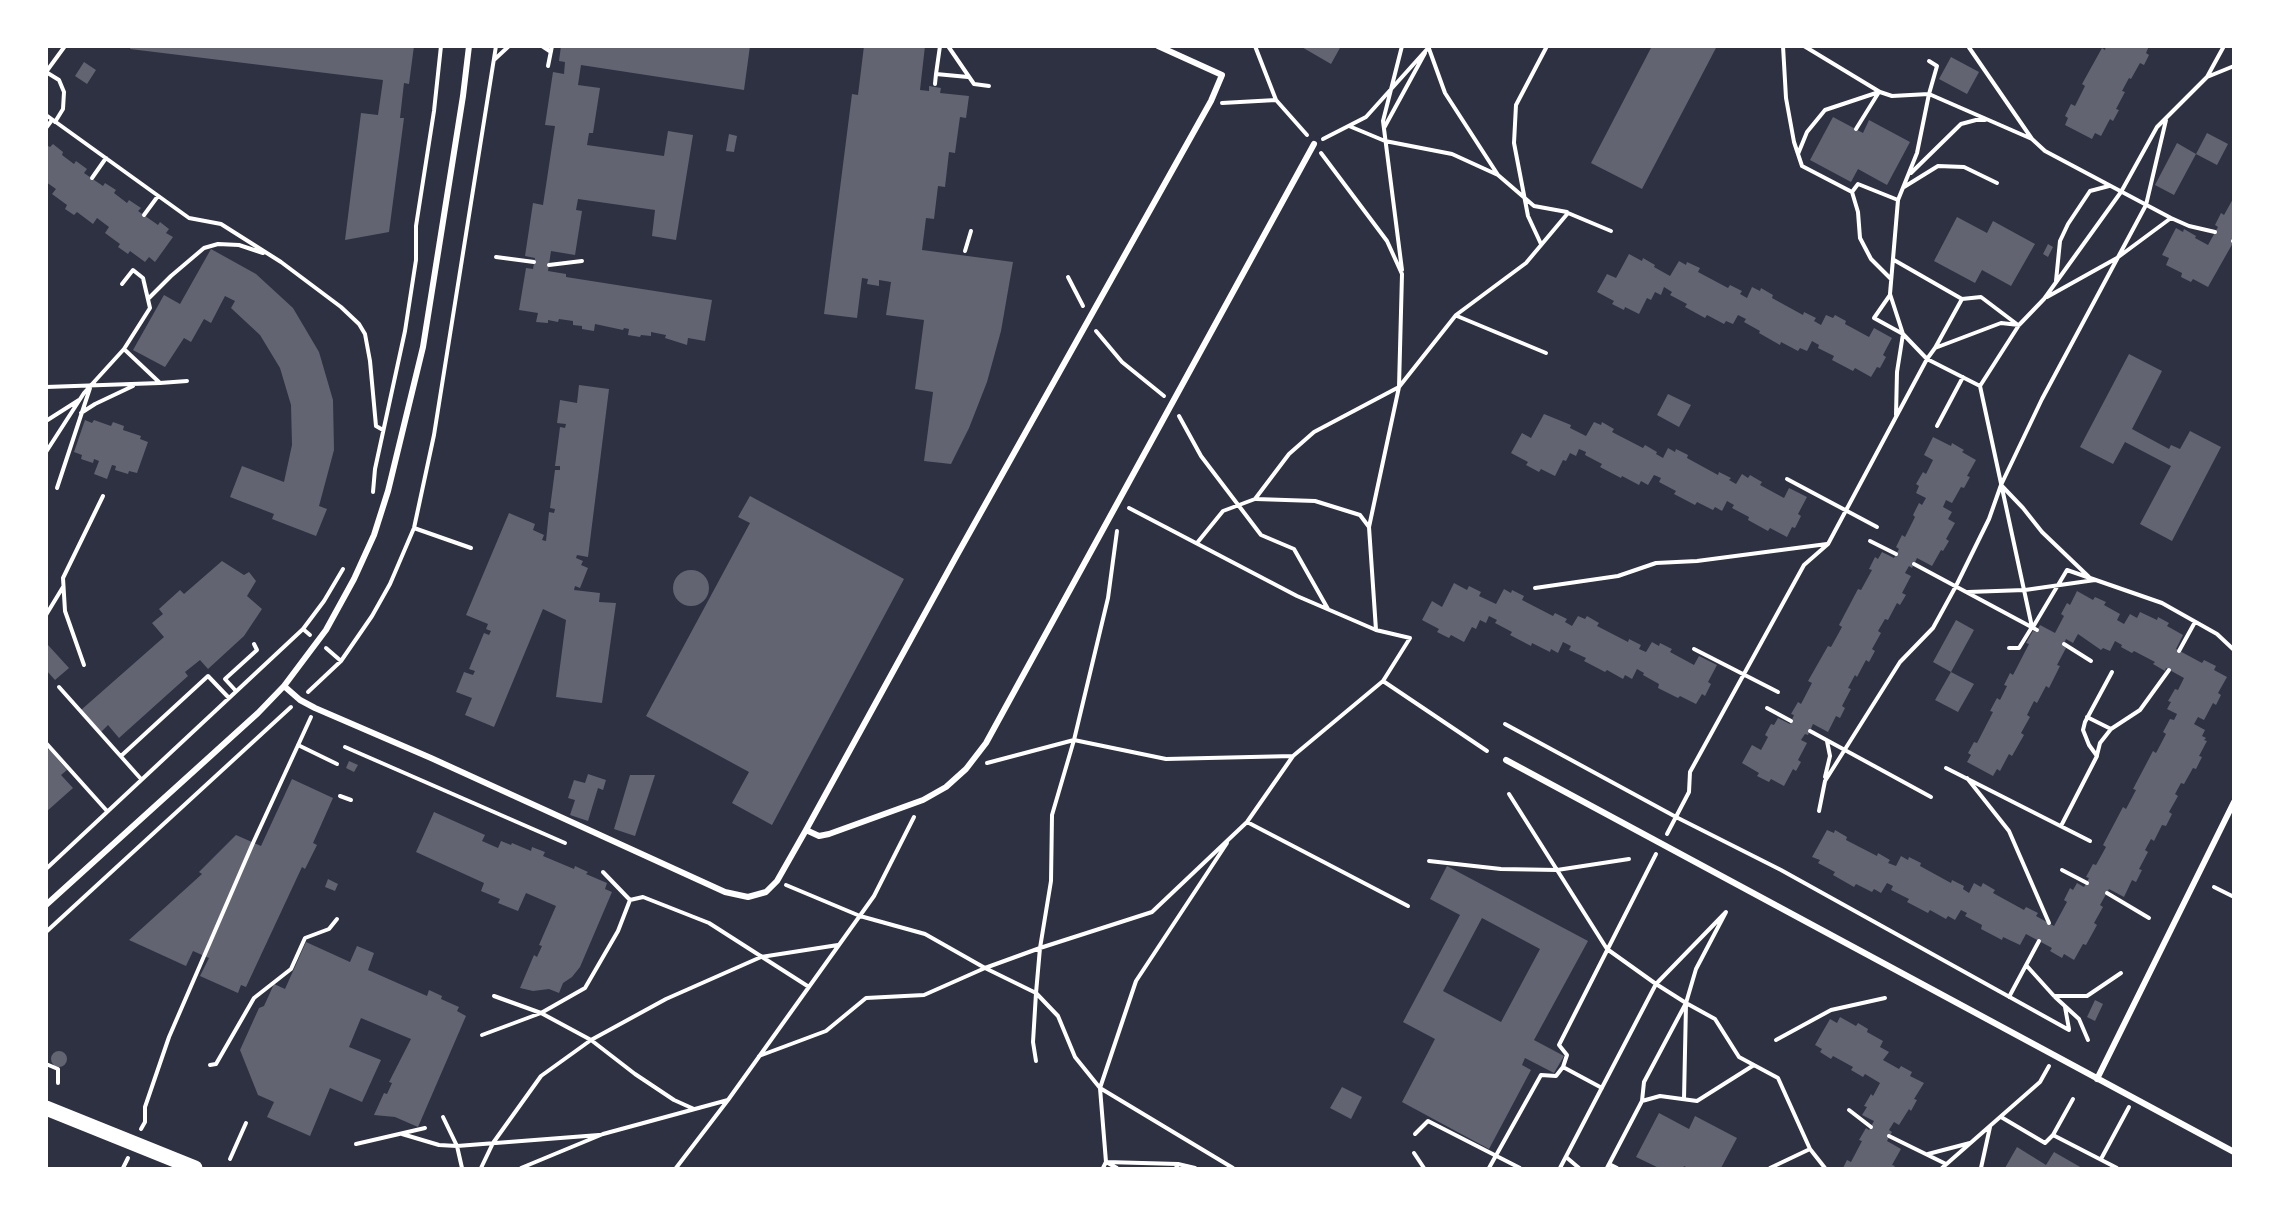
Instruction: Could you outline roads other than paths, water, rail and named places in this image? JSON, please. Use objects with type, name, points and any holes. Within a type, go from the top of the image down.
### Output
[{"type":"main road","points":[[46,1108],[195,1168]]},
{"type":"street","points":[[46,905],[258,713],[284,686],[338,610],[354,579],[374,535],[388,491],[423,347],[462,105],[469,46]]},
{"type":"street","points":[[284,686],[300,700],[315,708],[725,891],[748,897],[766,892],[777,881],[806,830],[1211,101],[1222,75],[1158,46]]},
{"type":"street","points":[[806,830],[819,836],[829,834],[923,800],[946,787],[966,769],[986,743],[1314,144]]},
{"type":"street","points":[[1506,760],[2234,1152]]},
{"type":"street","points":[[2097,1079],[2234,802]]}]
